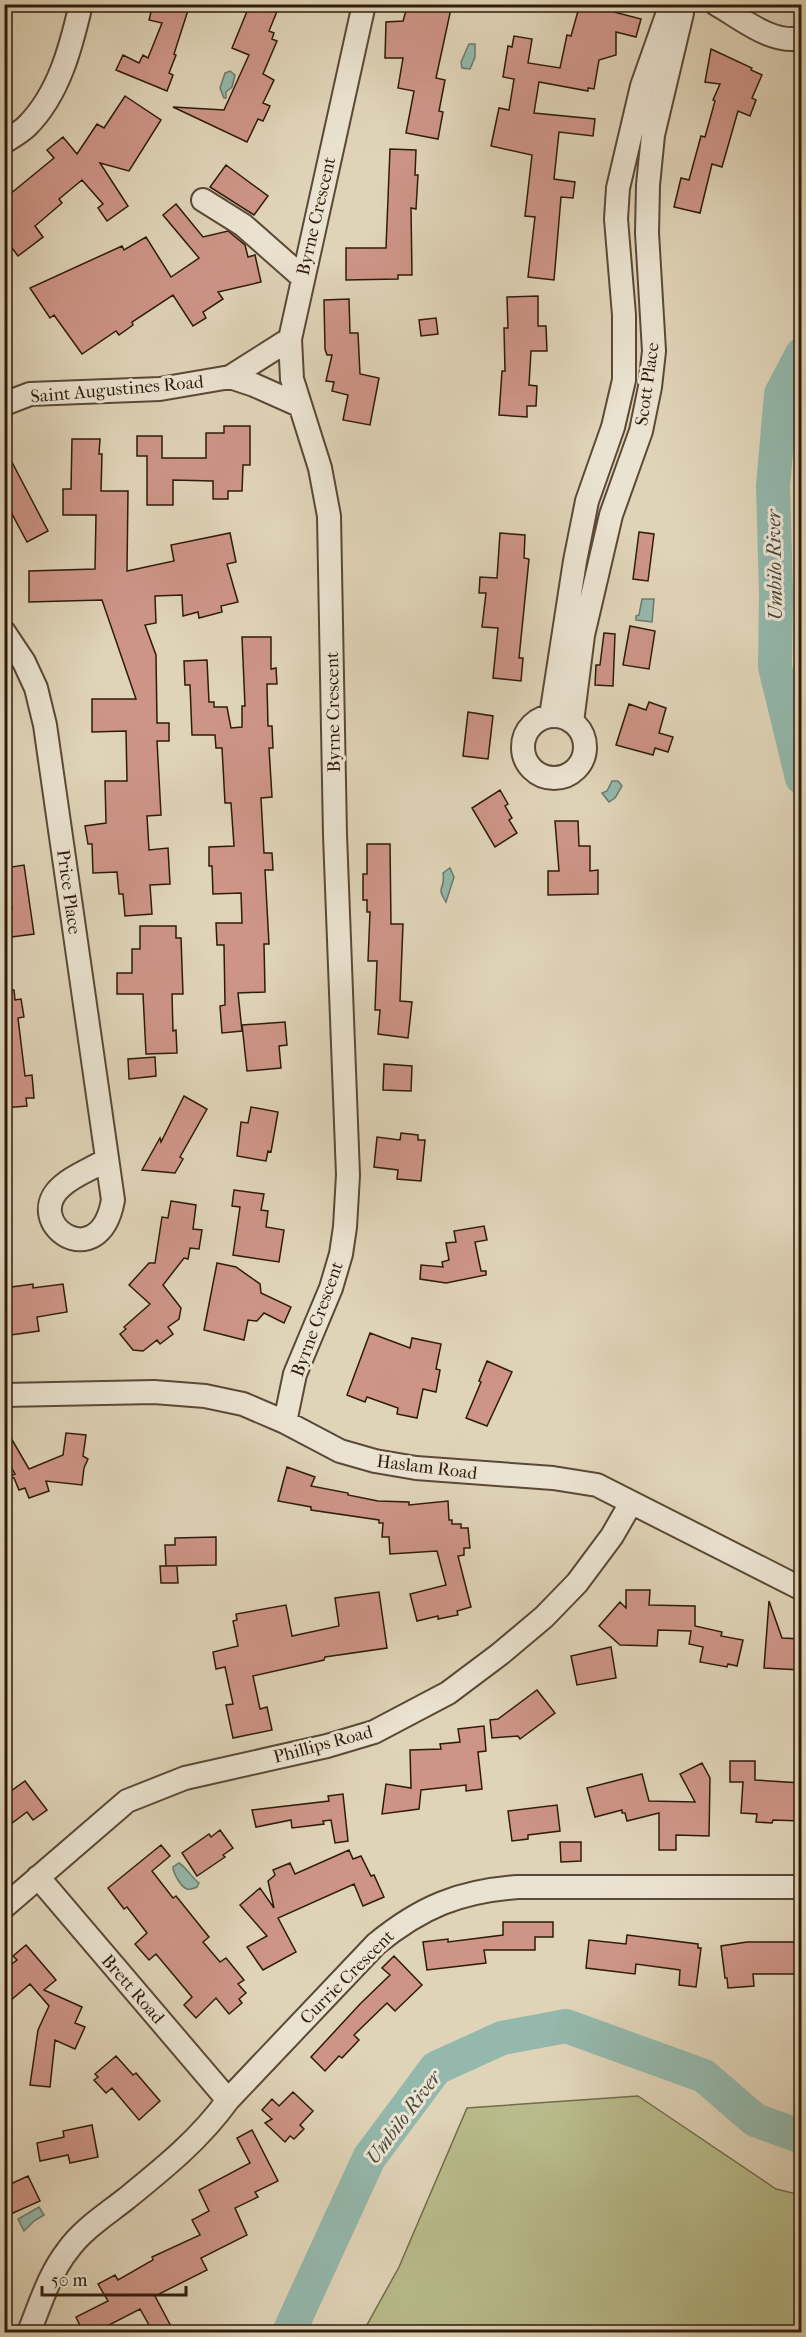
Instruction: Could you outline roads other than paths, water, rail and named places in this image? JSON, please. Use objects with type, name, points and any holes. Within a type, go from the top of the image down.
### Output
[{"type":"street","points":[[4,142],[27,126],[52,94],[72,45],[81,4]]},
{"type":"street","name":"Byrne Crescent","points":[[285,1422],[296,1374],[331,1287],[341,1254],[348,1175],[336,847],[329,516],[320,468],[292,379],[290,339],[364,4]]},
{"type":"street","name":"Scott Place","points":[[562,719],[574,632],[575,561],[587,501],[613,427],[624,380],[624,315],[616,219],[618,188],[642,86],[671,4]]},
{"type":"street","name":"Scott Place","points":[[574,632],[611,515],[641,431],[650,387],[654,351],[647,233],[648,185],[653,135],[682,13],[681,4]]},
{"type":"street","points":[[716,4],[772,36],[784,40],[801,38]]},
{"type":"street","points":[[203,200],[243,225],[302,277]]},
{"type":"street","name":"Saint Augustines Road","points":[[7,396],[160,389],[230,377],[290,339]]},
{"type":"street","name":"Saint Augustines Road","points":[[230,377],[255,384],[299,405]]},
{"type":"street","name":"Price Place","points":[[4,632],[24,662],[36,688],[45,725],[106,1160]]},
{"type":"street","name":"Haslam Road","points":[[4,1395],[153,1392],[205,1396],[243,1404],[285,1422],[340,1451],[375,1461],[416,1468],[553,1478],[597,1485],[801,1589]]},
{"type":"street","name":"Phillips Road","points":[[4,1907],[128,1801],[185,1778],[327,1746],[374,1732],[448,1693],[544,1617],[577,1583],[612,1536],[632,1503]]},
{"type":"street","name":"Brett Road","points":[[38,1878],[228,2100]]},
{"type":"street","name":"Currie Crescent","points":[[29,2332],[52,2275],[68,2249],[165,2168],[210,2125],[228,2100],[376,1944],[423,1910],[488,1889],[518,1887],[801,1887]]},
{"type":"water","points":[[469,44],[475,44],[475,57],[470,69],[462,68],[461,62]]},
{"type":"water","points":[[230,71],[235,75],[232,87],[226,92],[226,98],[224,98],[220,88],[225,73]]},
{"type":"water","points":[[642,599],[654,599],[652,622],[636,620]]},
{"type":"water","points":[[612,781],[618,781],[622,786],[615,798],[609,802],[602,793],[607,791]]},
{"type":"water","points":[[450,868],[454,877],[446,902],[441,890],[443,873]]},
{"type":"water","points":[[179,1863],[199,1883],[197,1887],[188,1889],[180,1883],[173,1867]]},
{"type":"water","points":[[39,2207],[44,2215],[24,2231],[18,2219]]},
{"type":"waterway","name":"Umbilo River","points":[[802,354],[781,394],[773,486],[776,594],[775,667],[802,778]]},
{"type":"waterway","name":"Umbilo River","points":[[289,2332],[369,2158],[436,2068],[502,2038],[566,2026],[704,2076],[755,2120],[802,2137]]}]
